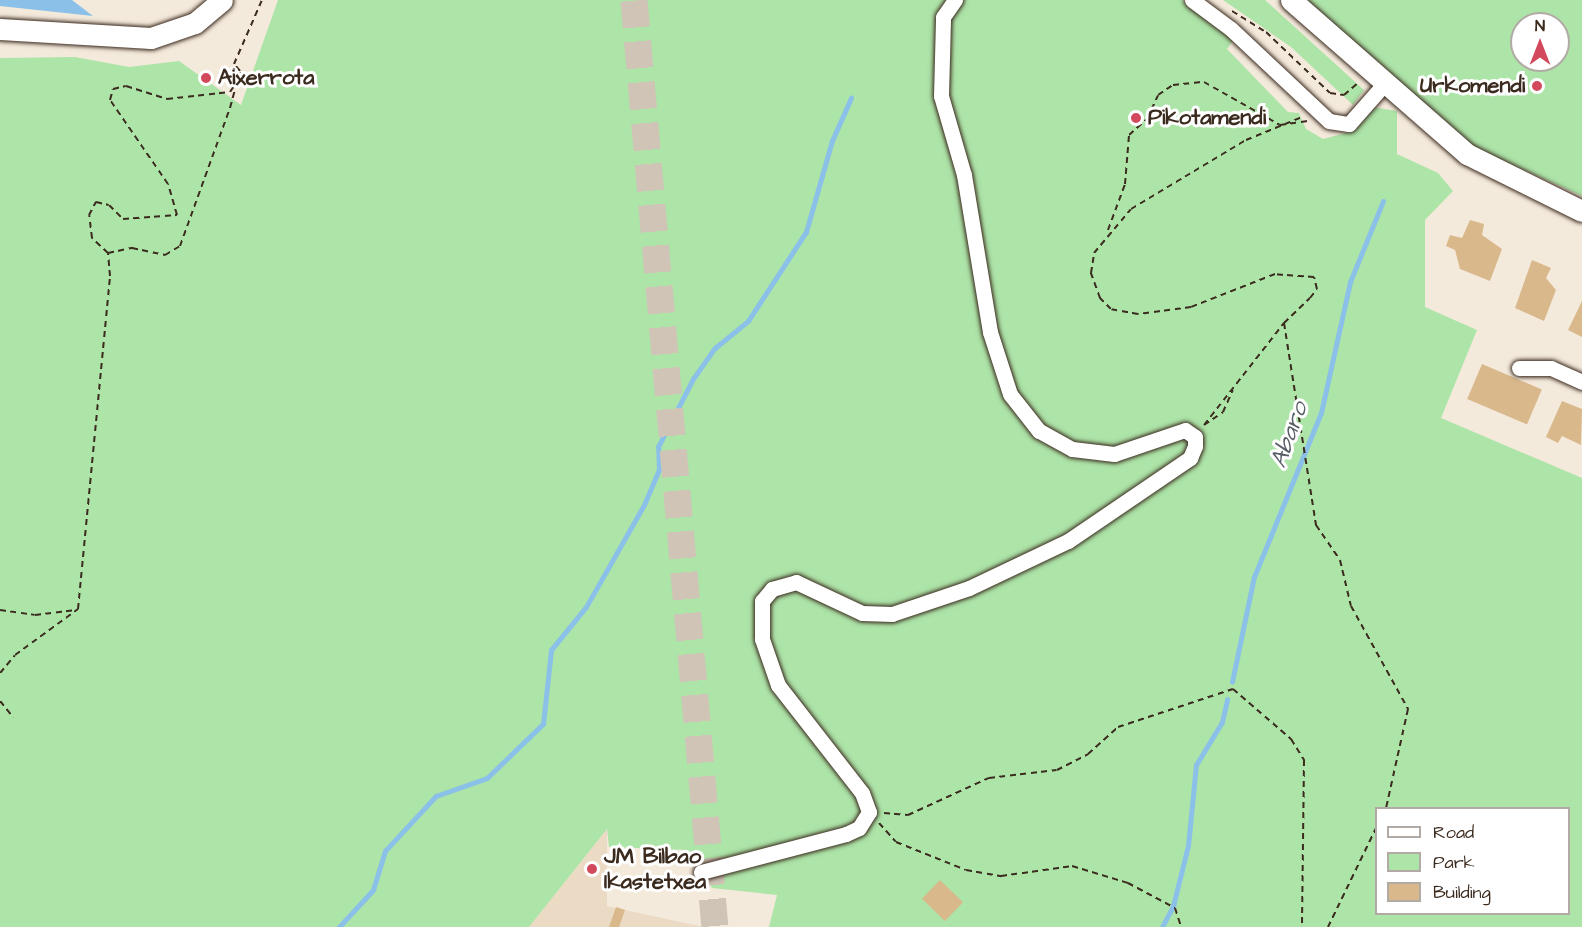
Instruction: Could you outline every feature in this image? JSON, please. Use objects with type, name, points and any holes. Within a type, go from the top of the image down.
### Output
[{"type":"street","points":[[0,29],[151,38],[181,31],[222,0]]},
{"type":"street","points":[[701,872],[846,834],[859,828],[869,812],[862,793],[778,685],[762,639],[762,601],[782,583],[795,582],[862,613],[892,614],[969,588],[1101,521],[1190,458],[1199,431],[1174,431],[1114,454],[1072,449],[1039,431],[1010,394],[992,342],[964,176],[939,86],[943,17],[955,0]]},
{"type":"street","points":[[1192,0],[1231,28],[1329,121],[1349,124],[1378,91]]},
{"type":"street","points":[[1291,0],[1467,154],[1582,211]]},
{"type":"street","points":[[1519,368],[1551,368],[1582,382]]},
{"type":"path","points":[[0,673],[74,610],[80,597],[92,494],[102,317],[111,276],[108,253],[92,238],[90,215],[96,202],[109,205],[123,219],[177,215],[168,184],[110,100],[113,89],[126,86],[167,99],[230,92],[236,83],[234,64],[262,0]]},
{"type":"path","points":[[1223,9],[1241,13],[1266,32],[1330,93],[1354,90],[1359,75]]},
{"type":"path","points":[[108,253],[132,248],[165,255],[180,246],[230,108],[240,71],[234,64]]},
{"type":"path","points":[[1108,230],[1131,209],[1280,124],[1308,114],[1304,124],[1280,124],[1204,82],[1173,85],[1129,135],[1125,184],[1108,230],[1094,253],[1091,273],[1111,309],[1165,314],[1275,274],[1308,273],[1317,289],[1284,323],[1199,431]]},
{"type":"path","points":[[1284,323],[1316,525],[1340,561],[1351,606],[1408,709],[1386,807]]},
{"type":"path","points":[[1199,431],[1223,412],[1234,388]]},
{"type":"path","points":[[0,610],[35,615],[74,610]]},
{"type":"path","points":[[869,812],[908,815],[989,778],[1056,770],[1088,754],[1118,727],[1233,688],[1291,739],[1304,760],[1302,927]]},
{"type":"path","points":[[0,701],[13,717]]},
{"type":"path","points":[[869,812],[896,842],[966,870],[1001,876],[1072,866],[1128,883],[1175,908],[1181,927]]},
{"type":"path","points":[[1328,927],[1375,832]]},
{"type":"shaded area","name":"JM Bilbao Ikastetxea","points":[[607,829],[607,906],[704,927],[529,927]]},
{"type":"green space","points":[[278,0],[1182,0],[1234,39],[1227,49],[1288,112],[1299,113],[1306,129],[1323,139],[1353,131],[1372,107],[1397,111],[1397,154],[1438,173],[1453,191],[1425,220],[1425,307],[1477,330],[1441,418],[1582,478],[1582,927],[769,927],[777,895],[712,888],[687,850],[609,847],[607,829],[529,927],[0,927],[0,58],[75,57],[129,67],[179,61],[241,105]]},
{"type":"green space","points":[[1223,0],[1265,0],[1364,90],[1353,105],[1291,47]]},
{"type":"green space","points":[[1304,0],[1582,0],[1582,196],[1471,146]]},
{"type":"water","points":[[0,0],[72,0],[93,16],[0,6]]},
{"type":"building","points":[[1470,220],[1484,224],[1482,235],[1502,249],[1490,281],[1460,269],[1455,250],[1446,246],[1450,235],[1462,238]]},
{"type":"building","points":[[1532,260],[1551,268],[1546,278],[1556,290],[1544,321],[1515,308]]},
{"type":"building","points":[[1582,301],[1582,337],[1568,330]]},
{"type":"building","points":[[1482,364],[1542,389],[1527,424],[1467,399]]},
{"type":"building","points":[[1562,401],[1582,409],[1581,445],[1562,436],[1558,443],[1546,437]]},
{"type":"building","points":[[940,880],[963,902],[945,921],[922,899]]},
{"type":"building","points":[[616,907],[625,910],[619,927],[609,927]]},
{"type":"waterway","points":[[339,927],[373,890],[385,851],[436,796],[487,778],[543,724],[551,650],[586,607],[644,505],[659,470],[658,447],[693,379],[715,348],[748,321],[806,232],[832,141],[851,98]]},
{"type":"waterway","name":"Abaro","points":[[1232,682],[1254,577],[1321,413],[1350,282],[1383,201]]},
{"type":"waterway","name":"Abaro","points":[[1162,927],[1173,906],[1188,846],[1196,765],[1222,722],[1227,700]]},
{"type":"tunnel","points":[[634,0],[715,927]]},
{"type":"place","name":"Aixerrota","points":[[206,78]]},
{"type":"place","name":"Urkomendi","points":[[1537,86]]},
{"type":"place","name":"Pikotamendi","points":[[1136,118]]},
{"type":"place","name":"JM Bilbao Ikastetxea","points":[[592,869]]}]
